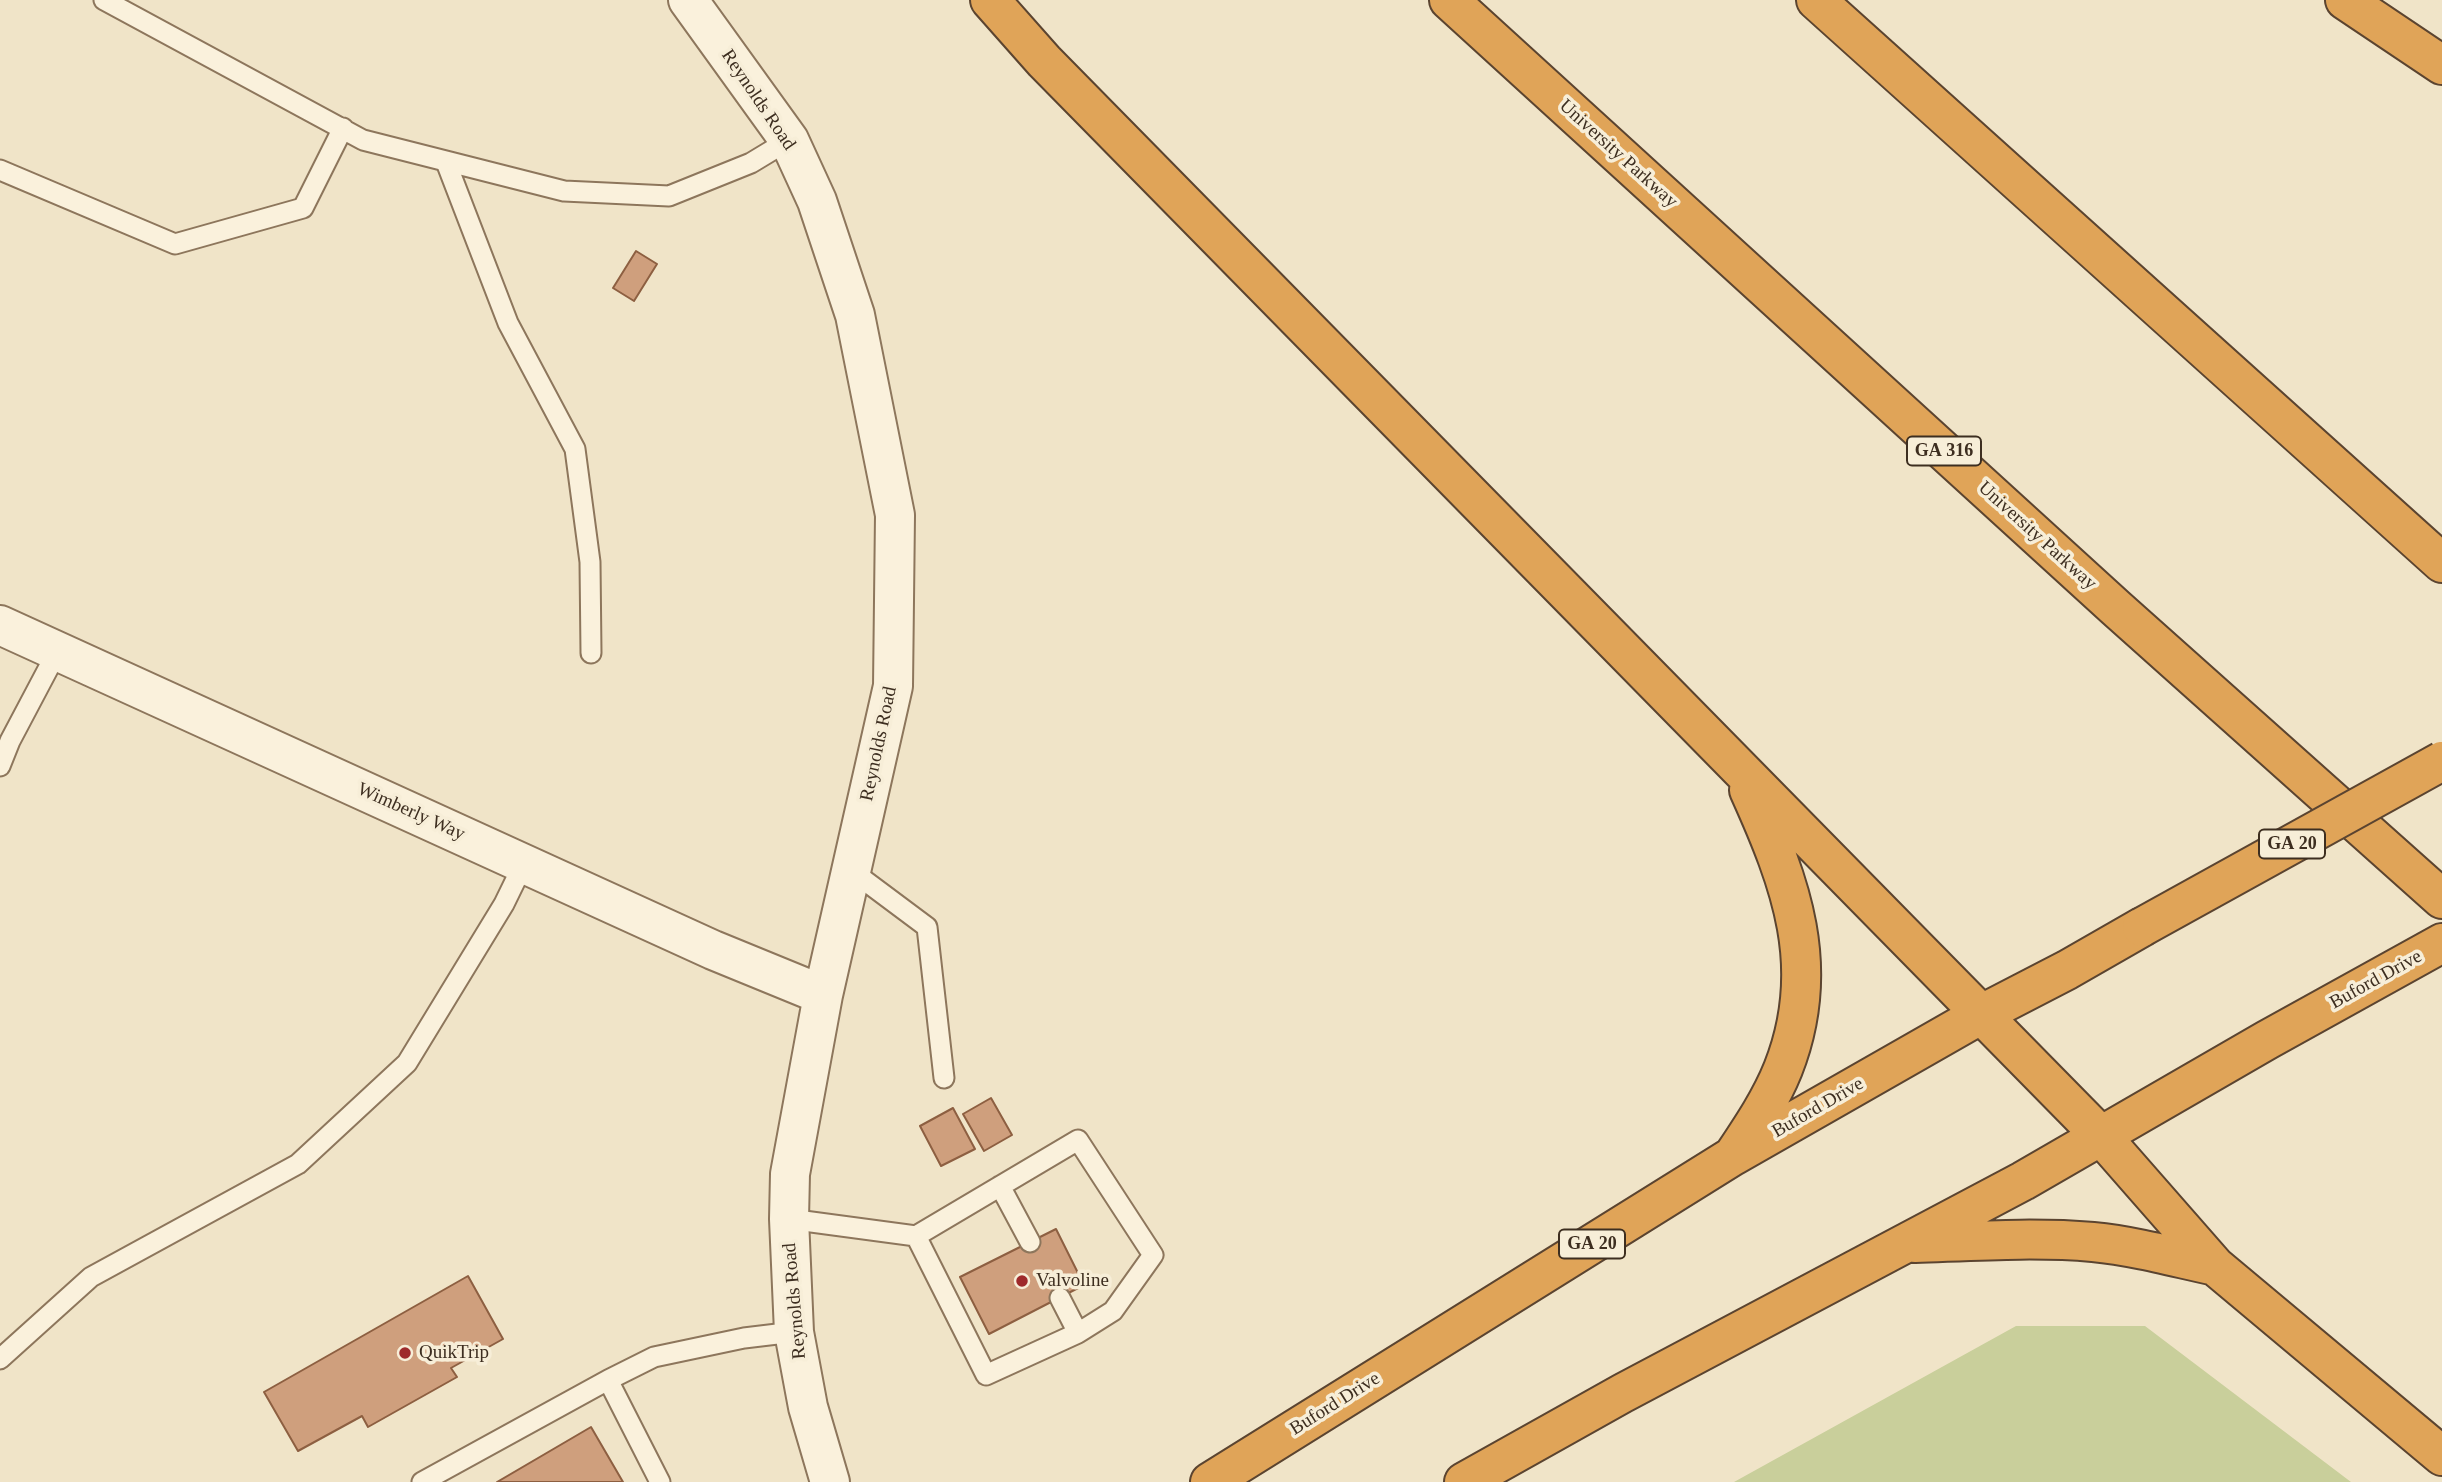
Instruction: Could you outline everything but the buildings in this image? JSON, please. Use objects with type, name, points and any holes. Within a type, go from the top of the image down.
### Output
[{"type":"highway","points":[[990,0],[1044,61],[2102,1137],[2215,1266],[2442,1456]]},
{"type":"highway","name":"University Parkway","points":[[1449,0],[2116,608],[2442,899]]},
{"type":"highway","points":[[1816,0],[2442,563]]},
{"type":"highway","points":[[2345,0],[2442,65]]},
{"type":"highway","name":"Buford Drive","points":[[1210,1482],[1733,1156],[1980,1015],[2067,970],[2442,761]]},
{"type":"highway","points":[[1733,1156],[1760,1115],[1783,1069],[1802,995],[1802,958],[1795,915],[1776,850],[1738,765]]},
{"type":"highway","name":"Buford Drive","points":[[1464,1482],[1635,1387],[2102,1137],[2267,1040],[2442,943]]},
{"type":"highway","points":[[1905,1244],[2029,1239],[2094,1242],[2151,1251],[2215,1266]]},
{"type":"street","name":"Reynolds Road","points":[[688,0],[789,140],[817,201],[855,315],[895,514],[893,686],[823,995],[790,1174],[789,1219],[794,1332],[808,1406],[830,1482]]},
{"type":"street","name":"Wimberly Way","points":[[0,625],[713,950],[823,995]]},
{"type":"lane","points":[[104,0],[363,140],[564,191],[670,197],[751,163],[789,140]]},
{"type":"lane","points":[[0,170],[175,244],[303,208],[342,128]]},
{"type":"lane","points":[[446,162],[508,323],[575,449],[590,562],[591,653]]},
{"type":"lane","points":[[0,766],[10,741],[57,652]]},
{"type":"lane","points":[[0,1359],[91,1277],[298,1164],[407,1063],[504,904],[524,863]]},
{"type":"lane","points":[[852,871],[927,927],[944,1078]]},
{"type":"lane","points":[[789,1219],[916,1236],[1078,1140],[1153,1255],[1113,1311],[1078,1333],[986,1375],[916,1236]]},
{"type":"lane","points":[[1000,1186],[1030,1242]]},
{"type":"lane","points":[[1060,1298],[1078,1333]]},
{"type":"lane","points":[[422,1482],[654,1357],[744,1338],[794,1332]]},
{"type":"lane","points":[[608,1380],[660,1482]]},
{"type":"green space","points":[[2016,1326],[2145,1326],[2351,1482],[1734,1482]]},
{"type":"place","name":"Valvoline","points":[[1022,1281]]},
{"type":"place","name":"QuikTrip","points":[[405,1353]]}]
